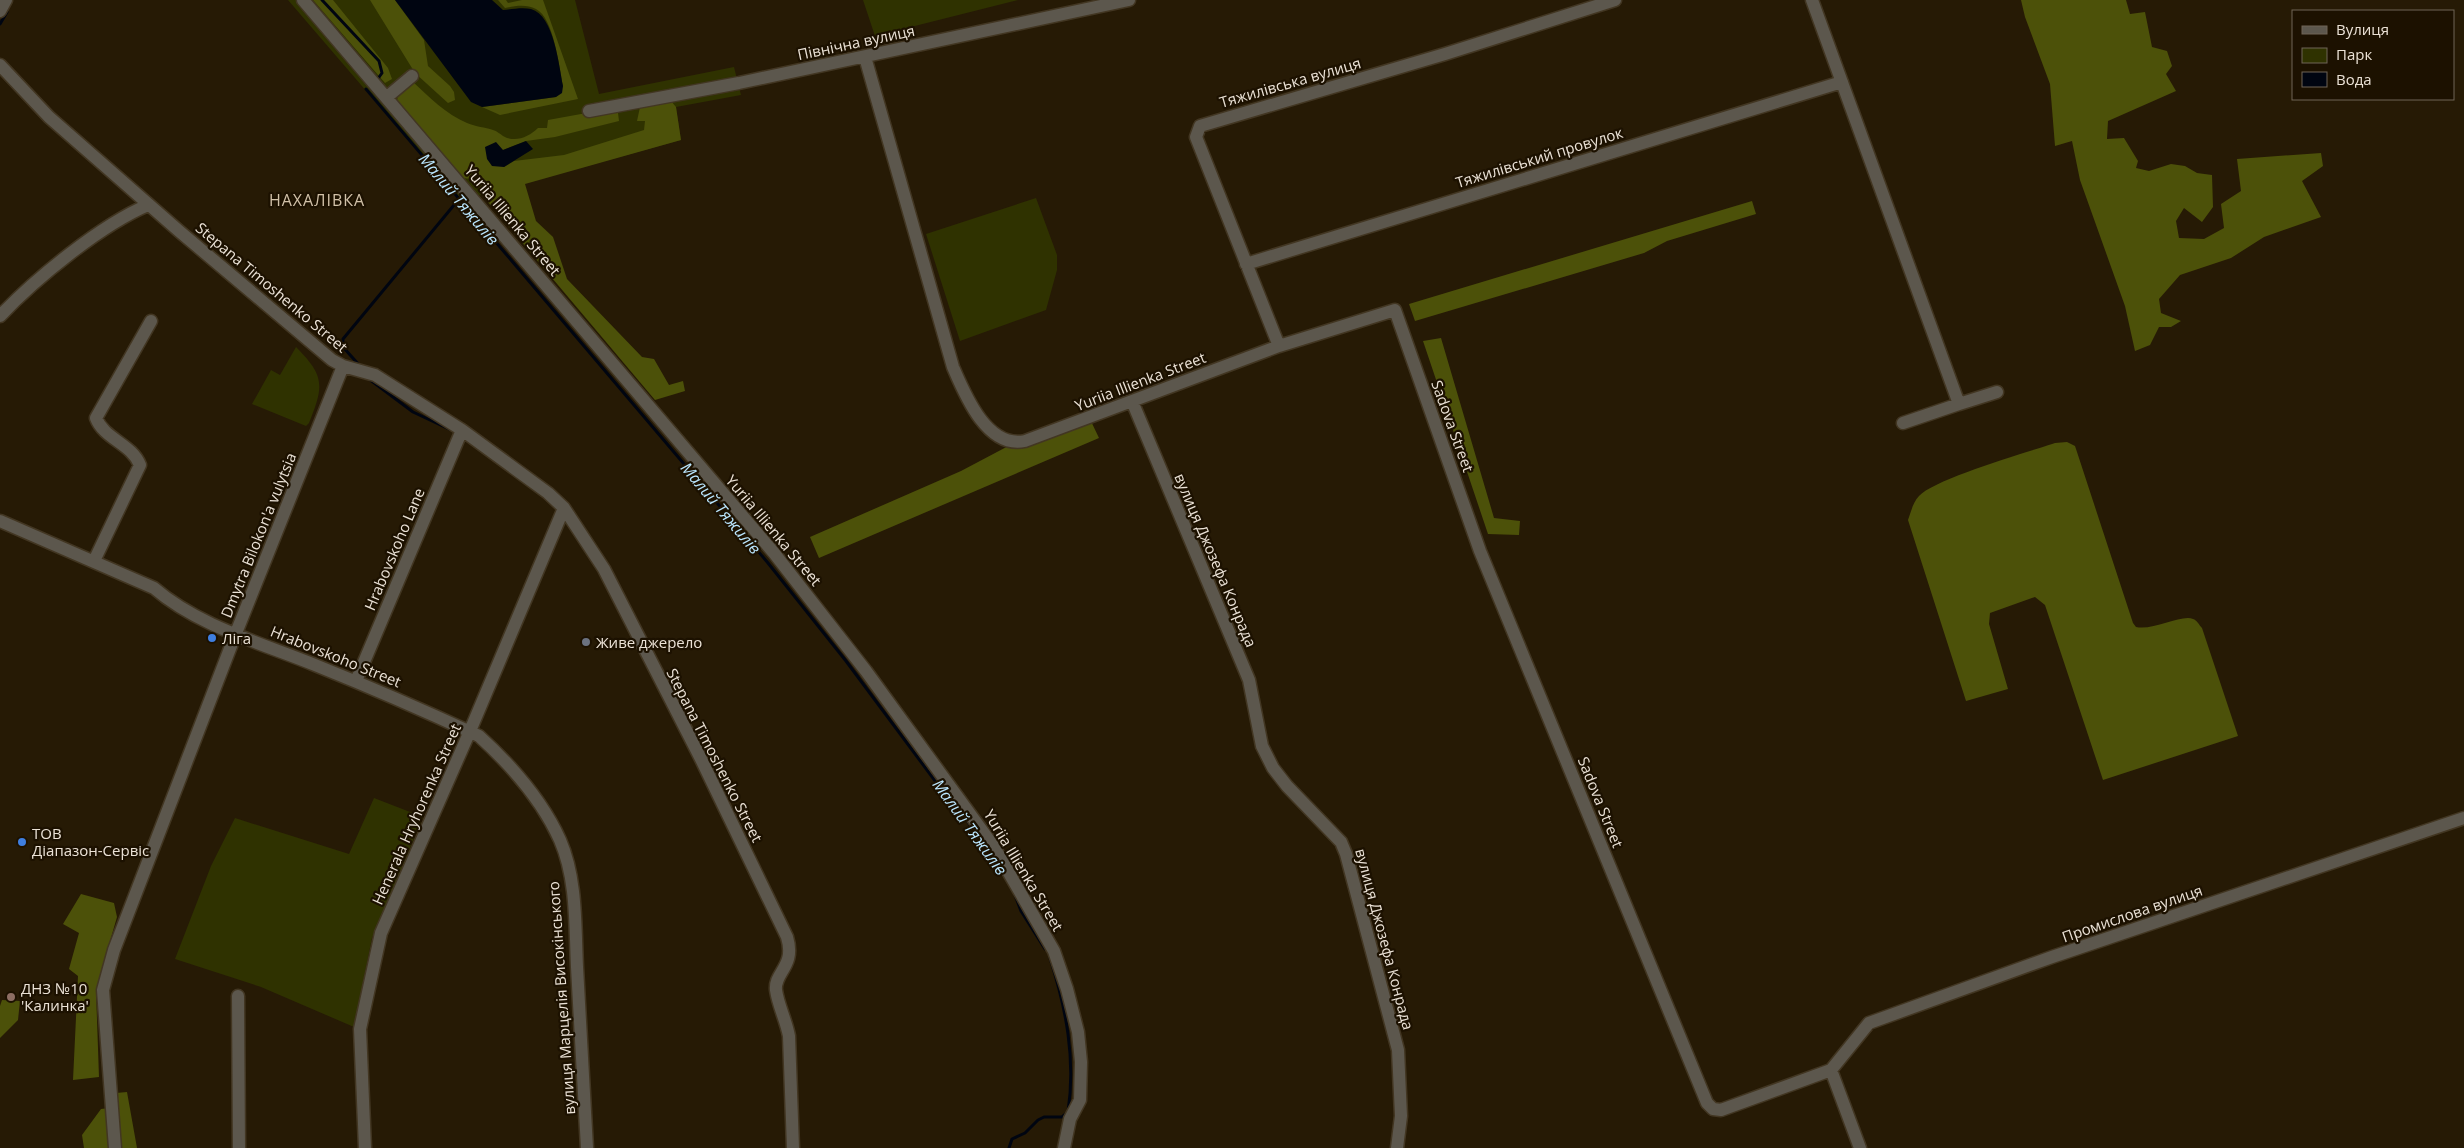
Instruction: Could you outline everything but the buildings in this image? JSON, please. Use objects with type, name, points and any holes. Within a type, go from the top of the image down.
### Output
[{"type":"street","points":[[0,11],[6,0]]},
{"type":"street","name":"Yuriia Illienka Street","points":[[303,0],[774,553],[866,671],[994,847],[1054,952],[1067,988],[1076,1023],[1080,1062],[1080,1100],[1070,1119],[1064,1148]]},
{"type":"street","name":"Північна вулиця","points":[[589,111],[739,83],[1129,0]]},
{"type":"street","name":"Тяжилівська вулиця","points":[[1279,346],[1196,136],[1200,126],[1445,54],[1615,0]]},
{"type":"street","points":[[1812,0],[1959,404]]},
{"type":"street","name":"Yuriia Illienka Street","points":[[865,57],[953,367],[962,389],[986,425],[998,437],[1014,443],[1279,346],[1395,310]]},
{"type":"street","name":"Stepana Timoshenko Street","points":[[0,65],[48,116],[148,205],[332,360],[343,366],[376,375],[462,430],[548,492],[564,508],[604,569],[701,759],[787,937],[790,957],[776,989],[789,1036],[793,1148]]},
{"type":"street","points":[[387,97],[412,76]]},
{"type":"street","name":"Тяжилівський провулок","points":[[1246,264],[1842,82]]},
{"type":"street","points":[[0,316],[16,298],[67,257],[126,214],[148,205]]},
{"type":"street","name":"Sadova Street","points":[[1395,310],[1480,551],[1707,1103],[1713,1109],[1721,1110],[1831,1070]]},
{"type":"street","points":[[94,561],[140,465],[136,456],[99,427],[96,418],[151,321]]},
{"type":"street","name":"Dmytra Bilokon'a vulytsia","points":[[115,1148],[103,990],[114,950],[236,634],[343,366]]},
{"type":"street","points":[[1903,423],[1997,392]]},
{"type":"street","name":"вулиця Джозефа Конрада","points":[[1132,401],[1249,680],[1262,746],[1278,774],[1341,842],[1346,854],[1398,1050],[1401,1116],[1397,1148]]},
{"type":"street","name":"Hrabovskoho Lane","points":[[356,681],[462,430]]},
{"type":"street","name":"Henerala Hryhorenka Street","points":[[365,1148],[360,1029],[381,932],[470,732],[564,508]]},
{"type":"street","name":"Hrabovskoho Street","points":[[0,521],[154,588],[174,605],[236,634],[356,681],[470,732]]},
{"type":"street","name":"вулиця Марцелія Високінського","points":[[470,732],[479,736],[490,745],[534,794],[561,841],[573,885],[587,1148]]},
{"type":"street","name":"Промислова вулиця","points":[[1831,1070],[1869,1022],[2052,957],[2464,818]]},
{"type":"street","points":[[238,996],[239,1148]]},
{"type":"street","points":[[1831,1070],[1860,1148]]},
{"type":"green space","points":[[288,0],[575,0],[599,94],[734,67],[741,95],[676,107],[681,140],[482,195],[459,199]]},
{"type":"green space","points":[[313,0],[333,0],[388,68],[392,79],[385,83]]},
{"type":"green space","points":[[370,0],[395,0],[424,40],[428,66],[450,86],[454,92],[455,100],[448,103],[415,73]]},
{"type":"green space","points":[[498,0],[506,0],[508,3],[522,0],[543,0],[578,99],[500,115],[482,107],[556,97],[563,86],[555,44],[542,14],[528,6],[505,8]]},
{"type":"green space","points":[[863,0],[1018,0],[875,36]]},
{"type":"green space","points":[[2021,0],[2126,0],[2130,14],[2145,12],[2152,47],[2167,51],[2172,66],[2166,74],[2176,91],[2108,121],[2107,139],[2124,138],[2138,161],[2136,168],[2149,171],[2171,164],[2185,166],[2197,173],[2212,175],[2213,207],[2202,222],[2184,208],[2176,221],[2179,238],[2204,239],[2224,228],[2221,204],[2241,191],[2237,159],[2321,153],[2323,166],[2302,181],[2321,217],[2264,237],[2231,258],[2180,275],[2159,299],[2161,313],[2181,321],[2171,327],[2159,327],[2150,345],[2135,351],[2125,306],[2080,180],[2072,141],[2055,146],[2050,84],[2025,17]]},
{"type":"green space","points":[[412,81],[452,115],[470,124],[494,130],[512,139],[522,138],[538,128],[547,128],[548,120],[614,108],[618,113],[619,121],[555,137],[526,141],[503,150],[504,167],[514,161],[564,155],[644,130],[645,121],[637,121],[640,107],[671,101],[676,107],[681,140],[525,184],[536,221],[553,237],[567,279],[642,357],[654,359],[669,385],[683,381],[685,391],[655,400],[482,195],[473,179],[462,178],[397,102],[398,92]]},
{"type":"green space","points":[[1036,198],[1057,255],[1057,270],[1046,310],[960,341],[926,234]]},
{"type":"green space","points":[[1752,201],[1756,214],[1667,241],[1644,253],[1415,321],[1409,304]]},
{"type":"green space","points":[[1441,338],[1494,518],[1520,521],[1519,535],[1488,534],[1423,341]]},
{"type":"green space","points":[[296,347],[312,366],[319,382],[317,400],[309,423],[306,426],[252,404],[271,370],[280,375]]},
{"type":"green space","points":[[1089,417],[1099,438],[819,558],[810,537],[961,471],[1014,443]]},
{"type":"green space","points":[[2067,442],[2075,446],[2133,623],[2136,627],[2143,628],[2188,618],[2197,621],[2202,628],[2238,736],[2103,780],[2045,605],[2035,597],[1990,613],[1989,624],[2008,689],[1966,701],[1908,520],[1912,507],[1919,496],[1928,489],[1962,474],[2055,443]]},
{"type":"green space","points":[[374,798],[423,817],[372,938],[354,1027],[261,987],[175,959],[211,866],[235,818],[349,854]]},
{"type":"green space","points":[[81,894],[114,903],[117,917],[96,990],[99,1077],[73,1080],[78,976],[69,969],[79,933],[63,924]]},
{"type":"green space","points":[[2,1000],[20,1001],[18,1020],[0,1038],[0,1006]]},
{"type":"green space","points":[[127,1092],[137,1148],[84,1148],[82,1135],[101,1109],[118,1107],[116,1093]]},
{"type":"water","points":[[395,0],[492,0],[503,10],[528,8],[539,13],[545,21],[554,42],[563,86],[562,93],[556,97],[482,107],[471,102]]},
{"type":"water","points":[[526,141],[533,149],[504,167],[492,166],[487,159],[485,147],[496,142],[503,150]]},
{"type":"waterway","name":"Малий Тяжилів","points":[[322,0],[379,61],[382,73],[377,80]]},
{"type":"waterway","points":[[0,24],[7,12]]},
{"type":"waterway","name":"Малий Тяжилів","points":[[366,89],[768,563],[846,661],[953,805],[966,819],[1003,875]]},
{"type":"waterway","points":[[360,366],[343,347],[343,339],[459,199]]},
{"type":"waterway","points":[[369,379],[413,412],[449,429]]},
{"type":"waterway","name":"Малий Тяжилів","points":[[1015,895],[1021,911],[1045,949]]},
{"type":"waterway","name":"Малий Тяжилів","points":[[1009,1148],[1012,1139],[1025,1133],[1038,1120],[1044,1117],[1062,1117],[1068,1112],[1071,1073],[1068,1034],[1061,996],[1050,958]]},
{"type":"place","name":"Ліга","points":[[212,638]]},
{"type":"place","name":"Живе джерело","points":[[586,642]]},
{"type":"place","name":"ТОВ Діапазон-Сервіс","points":[[22,842]]},
{"type":"place","name":"ДНЗ №10 'Калинка'","points":[[11,997]]},
{"type":"district","name":"НАХАЛІВКА","points":[[317,200]]}]
